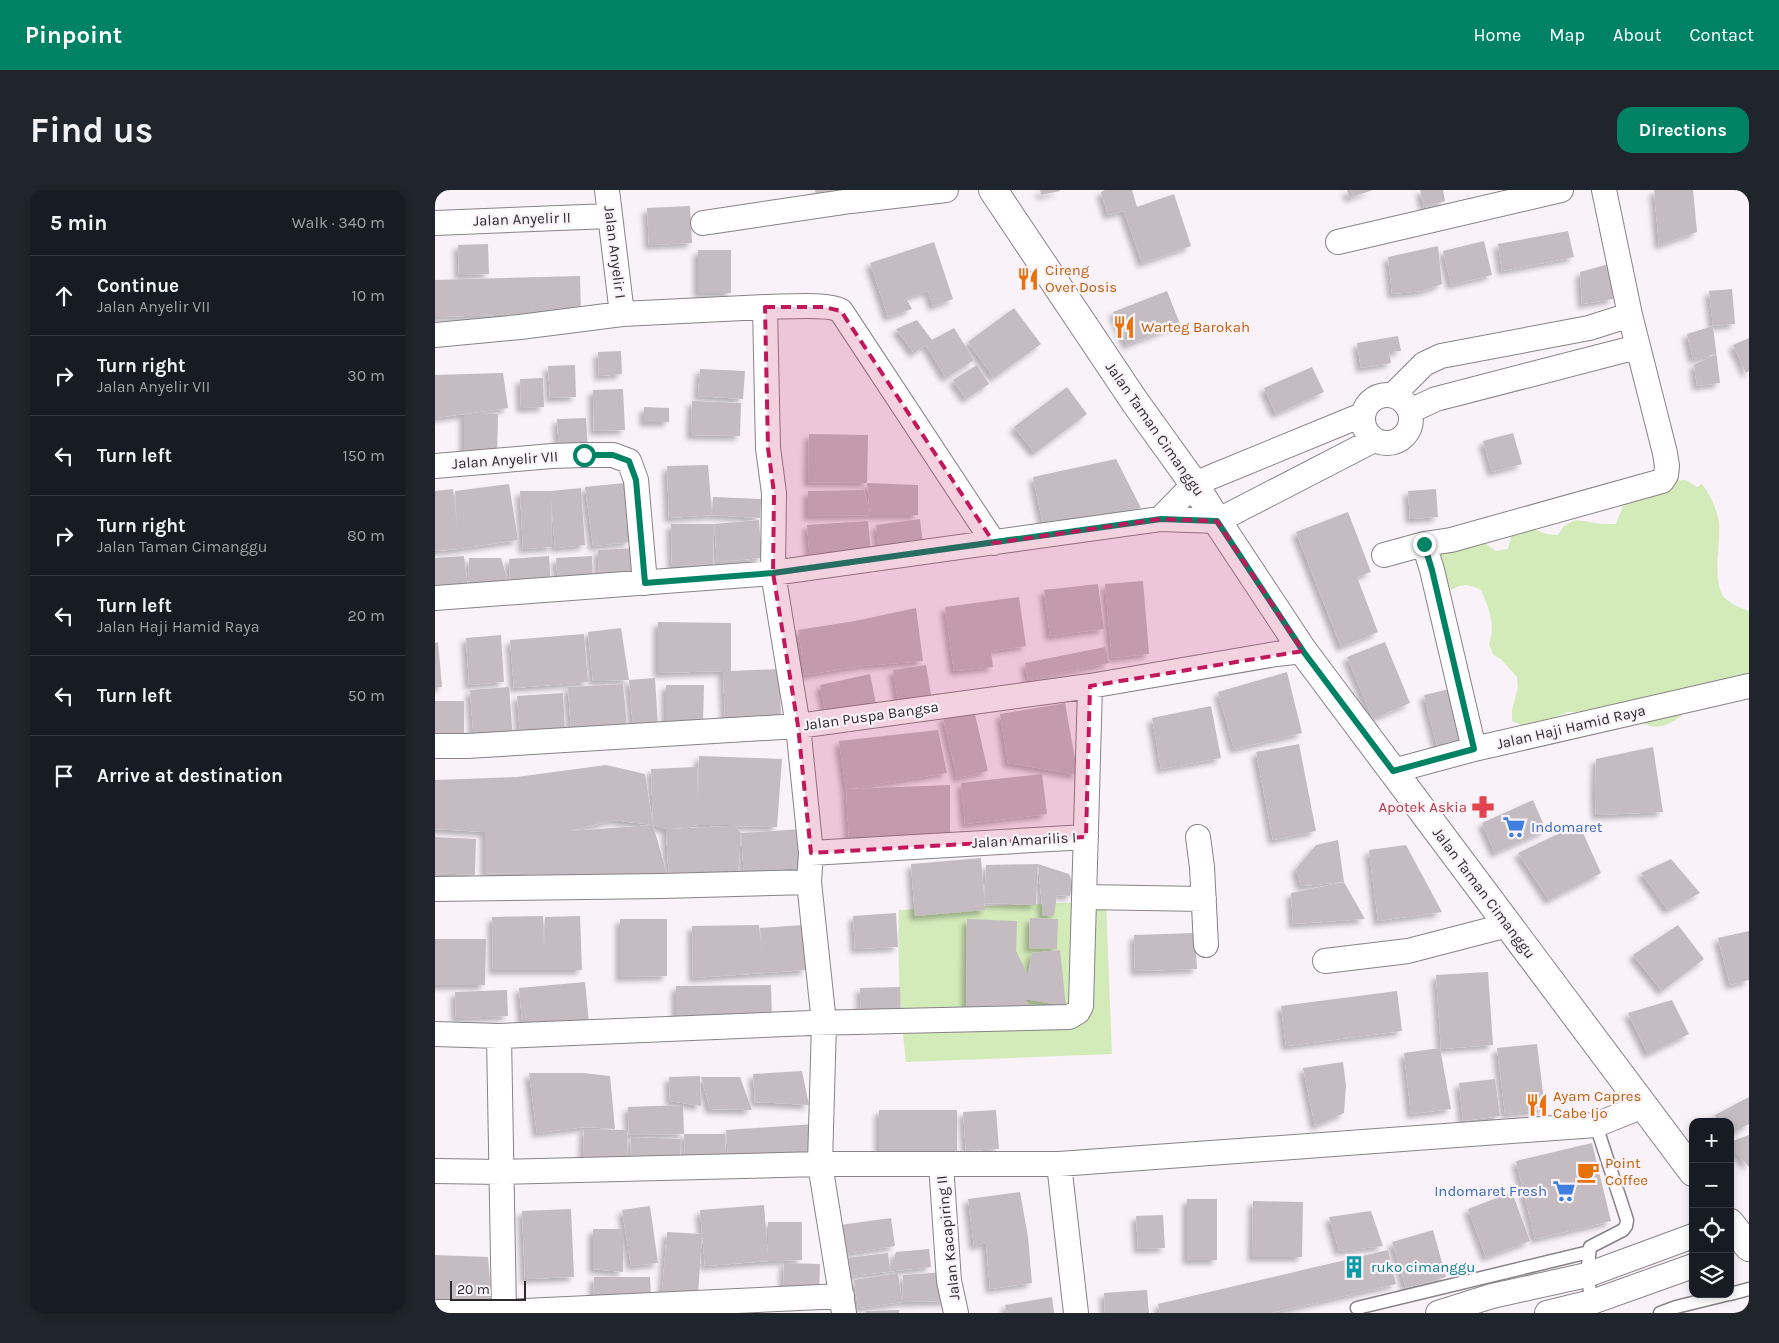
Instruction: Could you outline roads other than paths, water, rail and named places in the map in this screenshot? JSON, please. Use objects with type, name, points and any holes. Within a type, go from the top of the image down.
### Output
[{"type":"street","name":"Jalan Anyelir I","points":[[607,190],[622,314]]},
{"type":"street","points":[[703,223],[851,201],[946,190]]},
{"type":"street","name":"Jalan Taman Cimanggu","points":[[993,190],[1135,402],[1194,484],[1303,651],[1689,1167]]},
{"type":"street","points":[[1337,242],[1561,190]]},
{"type":"street","points":[[1384,555],[1424,544],[1451,540],[1663,481],[1667,466],[1665,454],[1637,347],[1604,190]]},
{"type":"street","name":"Jalan Anyelir II","points":[[435,223],[610,216]]},
{"type":"street","points":[[435,335],[622,314],[765,307],[824,306],[837,308],[841,311],[993,543]]},
{"type":"street","points":[[435,1312],[843,1304],[820,1164],[824,1023],[809,882],[811,853],[798,726],[773,573],[774,493],[768,448],[765,307]]},
{"type":"street","points":[[1393,395],[1424,364],[1441,356],[1589,328],[1630,316]]},
{"type":"street","points":[[1410,411],[1436,399],[1637,347]]},
{"type":"street","points":[[1393,395],[1404,401],[1410,411],[1410,426],[1402,438],[1388,443],[1374,440],[1367,434],[1363,425],[1362,415],[1370,401],[1377,396],[1393,395]]},
{"type":"street","points":[[1161,519],[1194,484],[1362,415]]},
{"type":"street","points":[[435,598],[773,573],[1161,519],[1217,521],[1374,440]]},
{"type":"street","name":"Jalan Anyelir VII","points":[[435,466],[584,455],[613,455],[629,461],[636,480],[645,583]]},
{"type":"street","points":[[1424,544],[1432,570],[1474,749]]},
{"type":"street","name":"Jalan Puspa Bangsa","points":[[435,746],[467,746],[798,726],[1089,686],[1303,651]]},
{"type":"street","name":"Jalan Amarilis I","points":[[811,853],[1086,836],[1089,686]]},
{"type":"street","name":"Jalan Haji Hamid Raya","points":[[1393,771],[1474,749],[1749,686]]},
{"type":"street","points":[[435,1034],[499,1036],[824,1023],[1069,1017],[1078,1012],[1081,1006],[1086,836]]},
{"type":"street","points":[[1198,837],[1203,867],[1206,945]]},
{"type":"street","points":[[435,889],[809,882]]},
{"type":"street","points":[[1084,897],[1204,898]]},
{"type":"street","points":[[1325,961],[1408,951],[1508,925]]},
{"type":"street","points":[[499,1036],[504,1312]]},
{"type":"street","points":[[435,1171],[502,1172],[820,1164],[1059,1164],[1596,1125],[1643,1106]]},
{"type":"street","name":"Jalan Kacapiring II","points":[[941,1164],[949,1281],[956,1313]]},
{"type":"street","points":[[1059,1164],[1076,1313]]},
{"type":"street","points":[[1734,1222],[1749,1220]]},
{"type":"street","points":[[1734,1229],[1744,1248]]},
{"type":"street","points":[[1438,1313],[1495,1305],[1588,1263],[1689,1237]]},
{"type":"street","points":[[1547,1313],[1591,1302],[1689,1267]]},
{"type":"lane","points":[[1591,1302],[1588,1263],[1591,1245],[1623,1230],[1627,1220],[1596,1125]]},
{"type":"lane","points":[[1357,1308],[1588,1263]]},
{"type":"lane","points":[[1734,1293],[1749,1290]]},
{"type":"lane","points":[[1660,1313],[1714,1298]]},
{"type":"place","name":"Cireng Over Dosis","points":[[1028,279]]},
{"type":"place","name":"Warteg Barokah","points":[[1124,327]]},
{"type":"place","name":"Apotek Askia","points":[[1483,807]]},
{"type":"place","name":"Indomaret","points":[[1514,827]]},
{"type":"place","name":"Ayam Capres Cabe Ijo","points":[[1537,1105]]},
{"type":"place","name":"Point Coffee","points":[[1588,1172]]},
{"type":"place","name":"Indomaret Fresh","points":[[1564,1191]]},
{"type":"place","name":"ruko cimanggu","points":[[1354,1267]]}]
